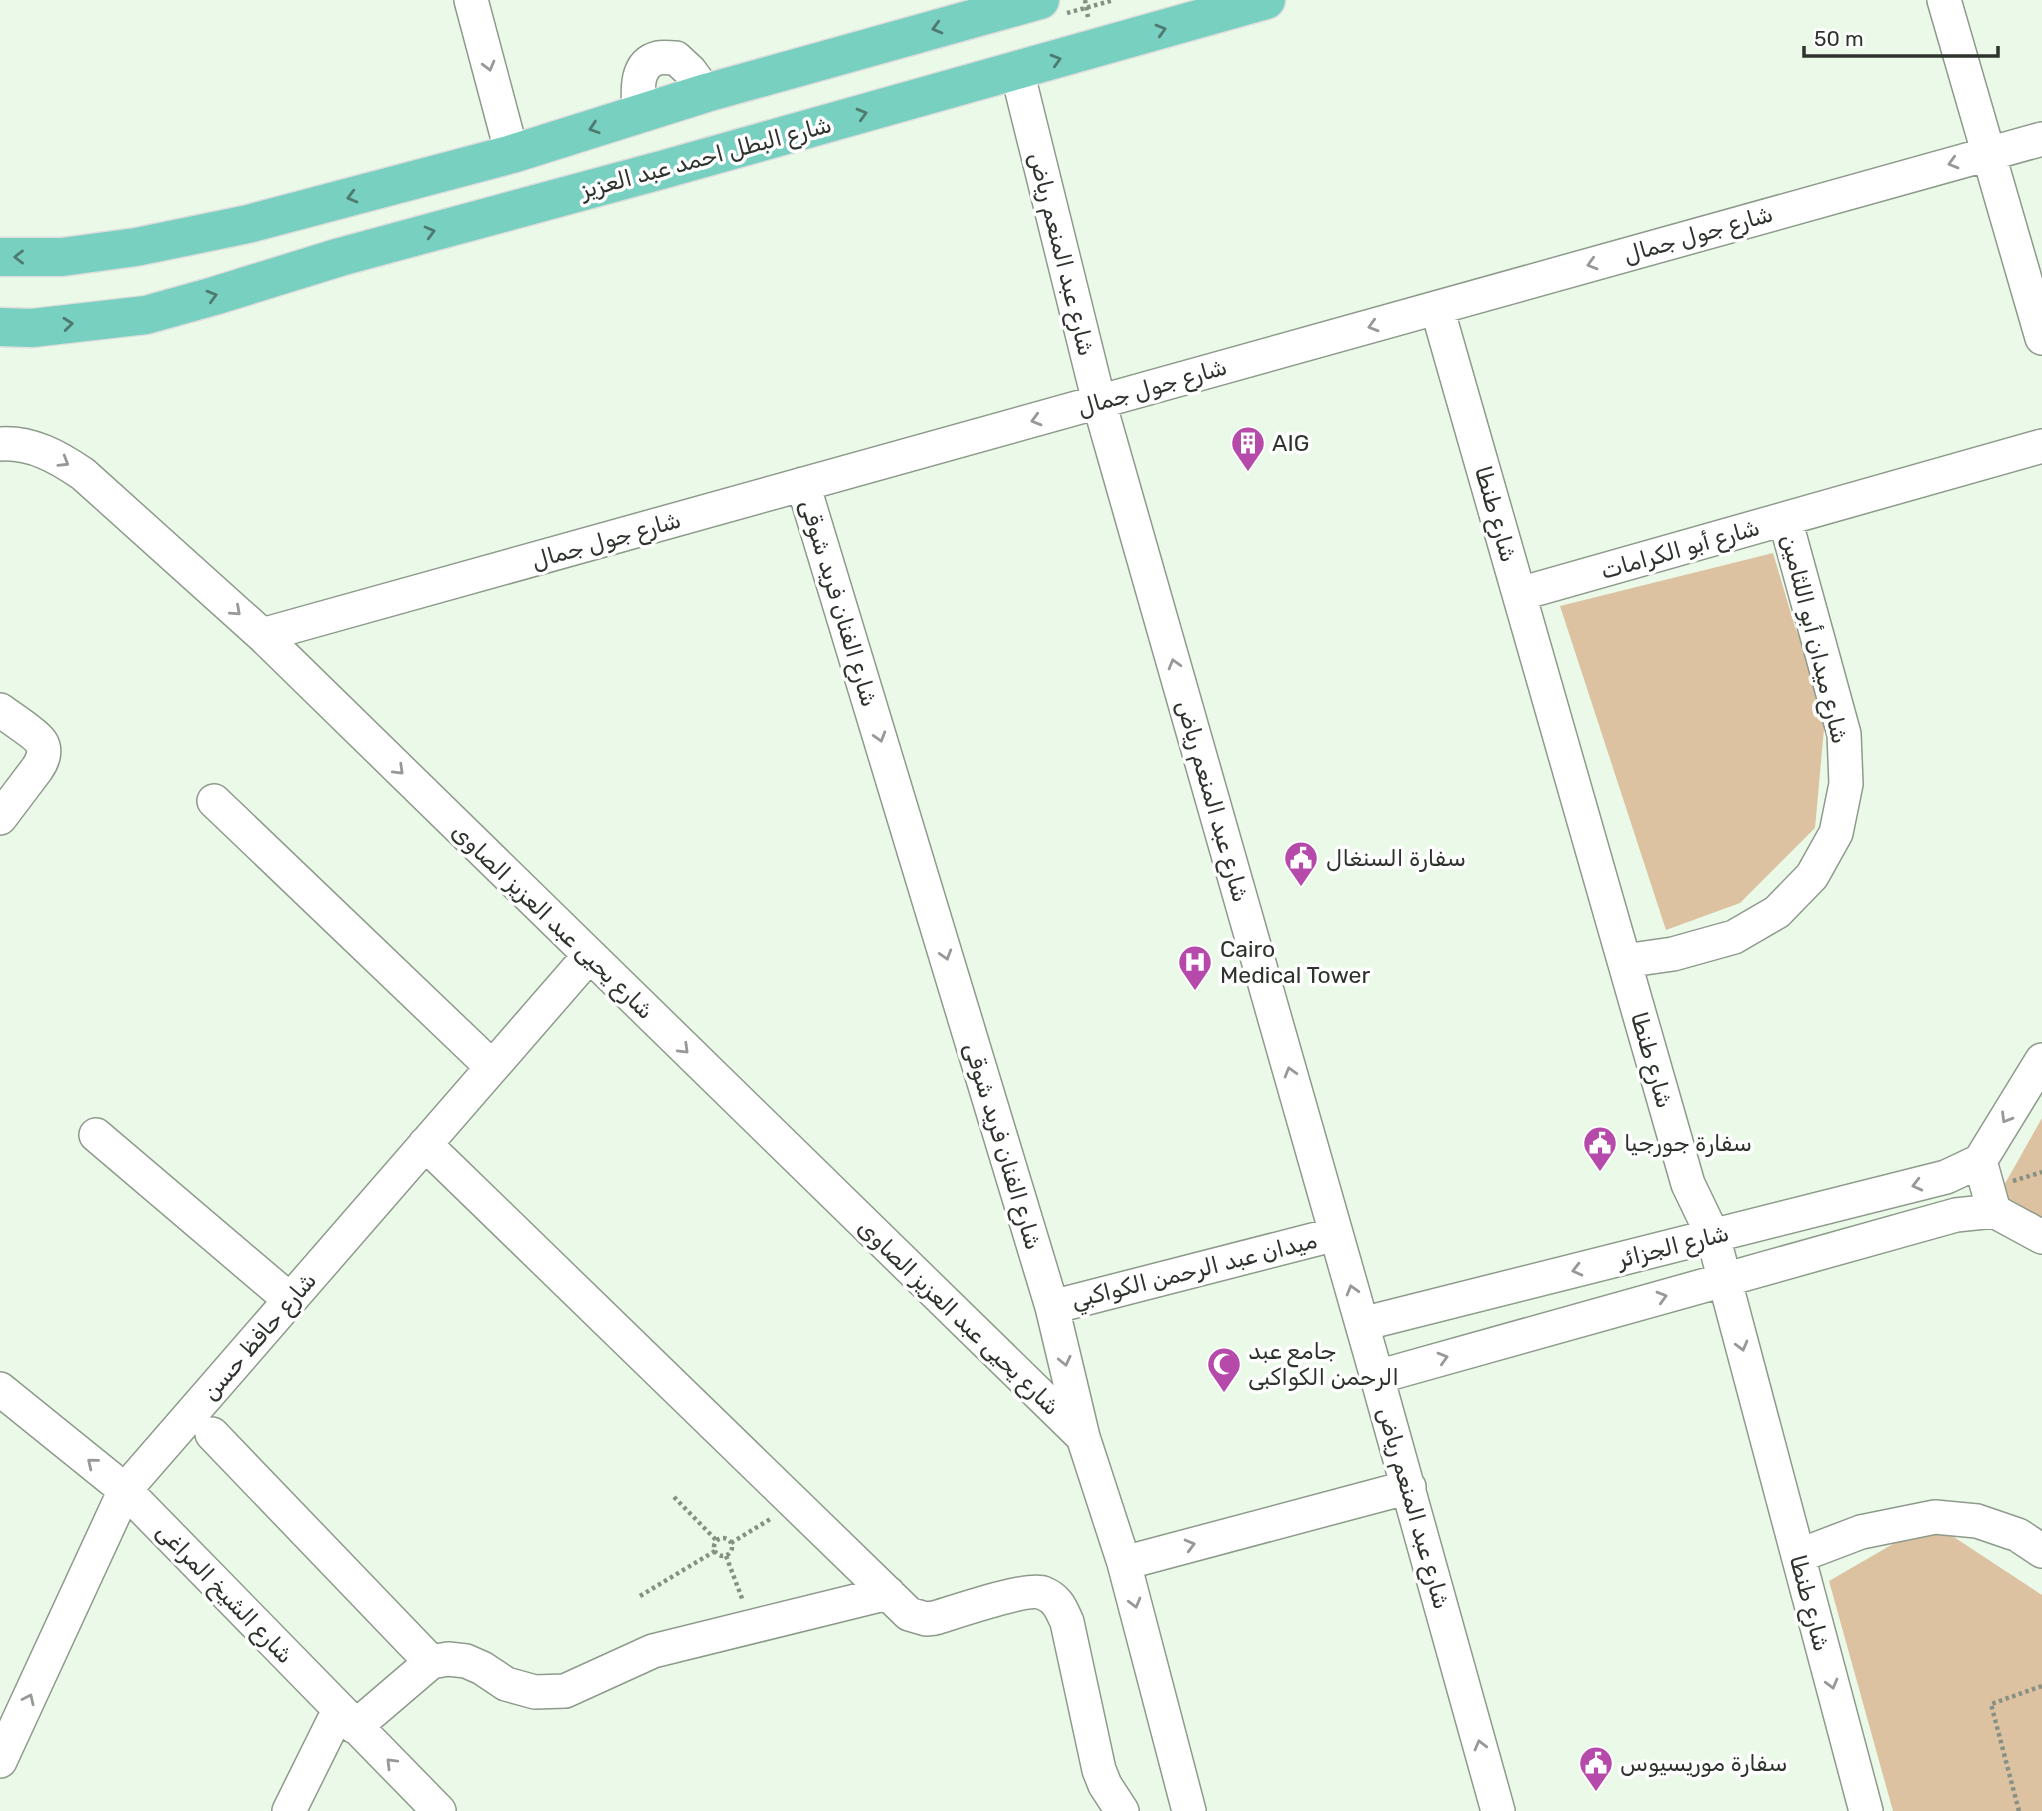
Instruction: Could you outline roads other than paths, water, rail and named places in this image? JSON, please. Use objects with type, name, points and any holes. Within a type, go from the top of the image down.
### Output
[{"type":"main road","name":"شارع البطل احمد عبد العزيز","points":[[0,327],[32,328],[146,314],[340,257],[678,166],[1266,0]]},
{"type":"main road","points":[[1002,5],[1017,71]]},
{"type":"main road","points":[[0,257],[62,257],[135,247],[248,224],[512,153],[1002,5],[1050,8]]},
{"type":"street","points":[[471,0],[512,153]]},
{"type":"street","points":[[1944,0],[2042,338]]},
{"type":"street","name":"شارع عبد المنعم رياض","points":[[1017,71],[1099,402],[1409,1487],[1498,1811]]},
{"type":"street","name":"شارع جول جمال","points":[[262,635],[2042,139]]},
{"type":"street","name":"شارع طنطا","points":[[1437,307],[1688,1184],[1713,1236],[1866,1811]]},
{"type":"street","name":"شارع يحيى عبد العزيز الصاوى","points":[[0,444],[36,448],[61,458],[83,474],[262,635],[1083,1437]]},
{"type":"street","name":"شارع أبو الكرامات","points":[[1519,594],[2042,446]]},
{"type":"street","name":"شارع الفنان فريد شوقى","points":[[803,484],[1052,1307],[1083,1437],[1124,1563],[1189,1811]]},
{"type":"street","name":"شارع ميدان أبو اللثامين","points":[[1624,961],[1673,954],[1734,937],[1777,912],[1812,876],[1836,833],[1846,784],[1843,734],[1784,519]]},
{"type":"street","points":[[0,710],[42,742],[44,751],[37,769],[0,818]]},
{"type":"street","points":[[214,801],[492,1067]]},
{"type":"street","name":"شارع حافظ حسن","points":[[0,1761],[125,1490],[589,956]]},
{"type":"street","points":[[2042,1060],[1980,1161],[1994,1212],[2042,1237]]},
{"type":"street","points":[[96,1135],[290,1300]]},
{"type":"street","points":[[425,1144],[909,1614],[926,1619],[1021,1594],[1041,1592],[1059,1603],[1067,1622],[1098,1770],[1122,1811]]},
{"type":"street","name":"شارع الجزائر","points":[[1362,1324],[1946,1177],[1980,1161]]},
{"type":"street","name":"شارع الجزائر","points":[[1377,1377],[1956,1215],[1994,1212]]},
{"type":"street","name":"ميدان عبد الرحمن الكواكبي","points":[[1052,1307],[1336,1234]]},
{"type":"street","name":"شارع الشيخ المراغى","points":[[0,1389],[125,1490],[439,1811]]},
{"type":"street","points":[[212,1434],[430,1662]]},
{"type":"street","points":[[1124,1563],[1409,1487]]},
{"type":"street","points":[[1798,1556],[1861,1532],[1934,1517],[1977,1521],[2018,1535],[2042,1551]]},
{"type":"street","points":[[289,1811],[347,1719],[430,1662],[448,1659],[466,1661],[506,1684],[535,1692],[565,1691],[653,1651],[888,1593]]},
{"type":"place","name":"AIG","points":[[1248,473]]},
{"type":"place","name":"سفارة السنغال","points":[[1301,888]]},
{"type":"place","name":"Cairo Medical Tower","points":[[1195,992]]},
{"type":"place","name":"سفارة جورجيا","points":[[1600,1173]]},
{"type":"place","name":"جامع عبد الرحمن الكواكبى","points":[[1224,1394]]},
{"type":"place","name":"سفارة موريسيوس","points":[[1596,1793]]}]
